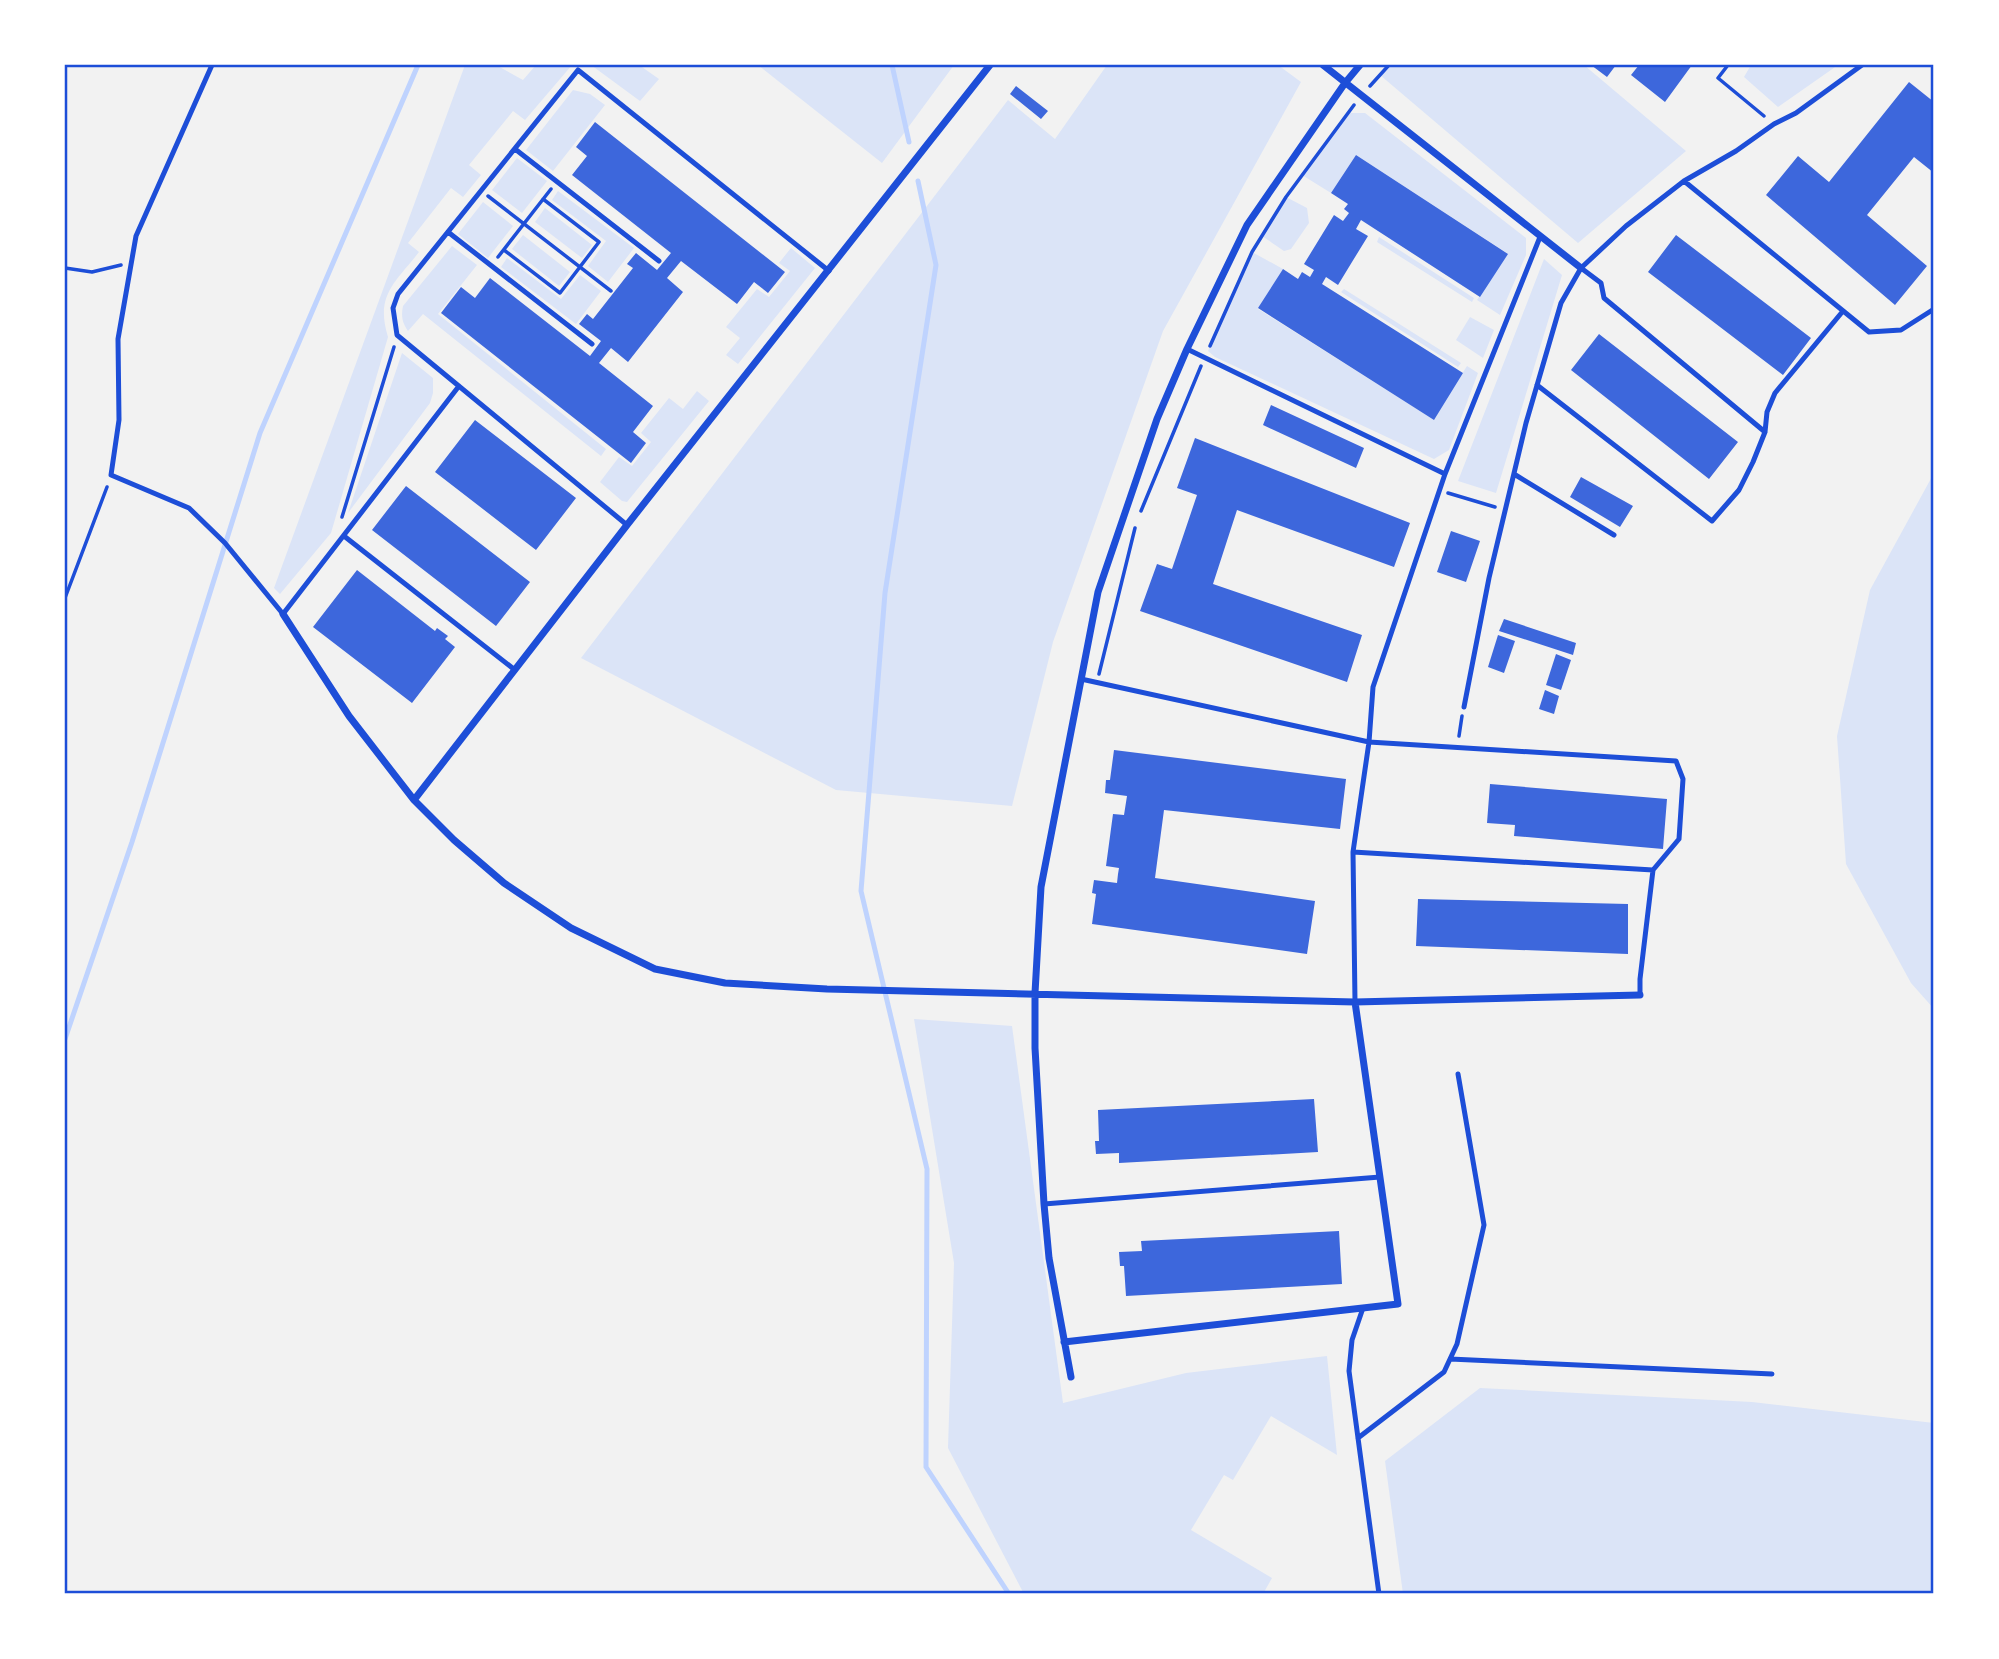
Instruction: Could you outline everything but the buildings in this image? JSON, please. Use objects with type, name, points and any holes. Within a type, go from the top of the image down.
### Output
[{"type":"street","points":[[414,800],[990,65]]},
{"type":"street","points":[[1323,65],[1581,268]]},
{"type":"street","points":[[1071,1377],[1049,1258],[1035,1048],[1035,993],[1041,887],[1098,592],[1157,419],[1186,348],[1247,225],[1360,65]]},
{"type":"street","points":[[283,614],[349,716],[414,800],[454,840],[504,883],[572,928],[655,969],[725,984],[858,989],[1355,1002],[1640,995]]},
{"type":"street","points":[[1065,1342],[1398,1304],[1355,1002]]},
{"type":"lane","points":[[212,65],[136,236],[118,339],[119,420],[111,475],[189,508],[225,543],[283,614],[459,386]]},
{"type":"lane","points":[[1464,707],[1489,578],[1537,385],[1561,303],[1581,268],[1626,226],[1684,181],[1736,151],[1773,124],[1796,113],[1862,65]]},
{"type":"lane","points":[[627,525],[397,335],[393,308],[398,294],[579,70],[829,271]]},
{"type":"lane","points":[[515,149],[659,261]]},
{"type":"lane","points":[[1684,181],[1869,332],[1901,330],[1934,309]]},
{"type":"lane","points":[[448,232],[592,344]]},
{"type":"lane","points":[[1355,1002],[1353,852],[1369,742],[1373,687],[1440,490],[1541,237]]},
{"type":"lane","points":[[1581,268],[1601,283],[1604,298],[1765,432]]},
{"type":"lane","points":[[1537,385],[1712,522],[1739,490],[1754,462],[1765,432],[1767,412],[1775,393],[1843,311]]},
{"type":"lane","points":[[1186,348],[1446,474]]},
{"type":"lane","points":[[1514,474],[1614,535]]},
{"type":"lane","points":[[344,536],[515,670]]},
{"type":"lane","points":[[1081,679],[1369,742],[1676,761],[1683,779],[1679,839],[1653,870],[1640,995]]},
{"type":"lane","points":[[1353,852],[1653,870]]},
{"type":"lane","points":[[1359,1438],[1444,1372],[1457,1344],[1484,1225],[1458,1074]]},
{"type":"lane","points":[[1044,1204],[1380,1177]]},
{"type":"lane","points":[[1363,1308],[1352,1340],[1349,1371],[1379,1594]]},
{"type":"lane","points":[[1450,1359],[1772,1374]]},
{"type":"path","points":[[1728,65],[1718,78],[1773,124]]},
{"type":"path","points":[[491,266],[556,181]]},
{"type":"path","points":[[481,191],[611,291]]},
{"type":"path","points":[[504,250],[560,293],[580,267],[599,242],[543,199]]},
{"type":"path","points":[[65,268],[92,272],[131,262]]},
{"type":"path","points":[[340,526],[397,335]]},
{"type":"path","points":[[65,598],[111,475]]},
{"type":"path","points":[[1440,490],[1506,510]]},
{"type":"path","points":[[1457,747],[1464,707]]},
{"type":"shaded area","points":[[465,65],[496,65],[523,80],[536,65],[572,65],[525,120],[513,111],[469,165],[481,175],[463,197],[451,188],[408,243],[419,252],[395,281],[386,300],[384,310],[388,337],[331,533],[280,594],[274,588]]},
{"type":"shaded area","points":[[591,65],[639,65],[659,79],[640,101]]},
{"type":"shaded area","points":[[758,65],[954,65],[882,163]]},
{"type":"shaded area","points":[[1107,65],[1278,65],[1301,82],[1163,331],[1053,642],[1012,806],[836,790],[581,658],[1008,100],[1055,139]]},
{"type":"shaded area","points":[[1389,65],[1584,65],[1686,151],[1578,243],[1380,75]]},
{"type":"shaded area","points":[[1751,65],[1838,65],[1778,107],[1744,77]]},
{"type":"shaded area","points":[[573,90],[590,94],[605,105],[553,171],[526,150]]},
{"type":"shaded area","points":[[1350,113],[1365,113],[1526,238],[1526,255],[1500,315],[1477,300],[1507,253],[1356,155],[1331,193],[1302,175]]},
{"type":"shaded area","points":[[517,158],[547,181],[522,213],[492,190]]},
{"type":"shaded area","points":[[558,191],[634,248],[608,282],[588,266],[606,241],[552,200]]},
{"type":"shaded area","points":[[1286,197],[1307,208],[1309,223],[1291,249],[1284,251],[1262,236]]},
{"type":"shaded area","points":[[483,202],[513,226],[488,258],[458,234]]},
{"type":"shaded area","points":[[545,208],[592,245],[582,258],[535,222]]},
{"type":"shaded area","points":[[523,235],[570,272],[559,286],[512,249]]},
{"type":"shaded area","points":[[1379,237],[1474,298],[1472,302],[1377,242]]},
{"type":"shaded area","points":[[452,246],[477,265],[438,314],[606,449],[601,456],[423,314],[408,331],[402,319],[403,306]]},
{"type":"shaded area","points":[[791,248],[815,268],[738,364],[726,355],[740,338],[726,327],[757,289],[769,297],[790,271],[779,263]]},
{"type":"shaded area","points":[[1252,252],[1283,269],[1258,309],[1433,419],[1467,366],[1478,373],[1449,450],[1434,459],[1215,357],[1208,351]]},
{"type":"shaded area","points":[[507,258],[561,299],[580,275],[601,291],[576,324],[501,267]]},
{"type":"shaded area","points":[[1544,259],[1562,275],[1496,493],[1458,481]]},
{"type":"shaded area","points":[[1344,289],[1461,363],[1458,367],[1341,292]]},
{"type":"shaded area","points":[[1470,317],[1494,330],[1483,358],[1456,340]]},
{"type":"shaded area","points":[[402,353],[433,378],[430,403],[348,513]]},
{"type":"shaded area","points":[[697,391],[709,401],[627,502],[622,501],[600,482],[619,457],[632,466],[651,442],[641,433],[669,398],[683,409]]},
{"type":"shaded area","points":[[1934,473],[1934,1009],[1911,983],[1846,864],[1837,736],[1870,590]]},
{"type":"shaded area","points":[[914,1019],[1012,1026],[1063,1403],[1186,1373],[1327,1356],[1337,1455],[1271,1416],[1233,1480],[1224,1475],[1191,1530],[1272,1578],[1263,1594],[1024,1594],[948,1448],[954,1263]]},
{"type":"shaded area","points":[[1480,1388],[1752,1402],[1934,1423],[1934,1594],[1403,1594],[1385,1461]]},
{"type":"waterway","points":[[65,1039],[132,842],[260,433],[418,65]]},
{"type":"waterway","points":[[892,65],[909,142]]},
{"type":"waterway","points":[[918,181],[936,265],[885,593],[861,891],[927,1169],[926,1467],[1009,1594]]}]
